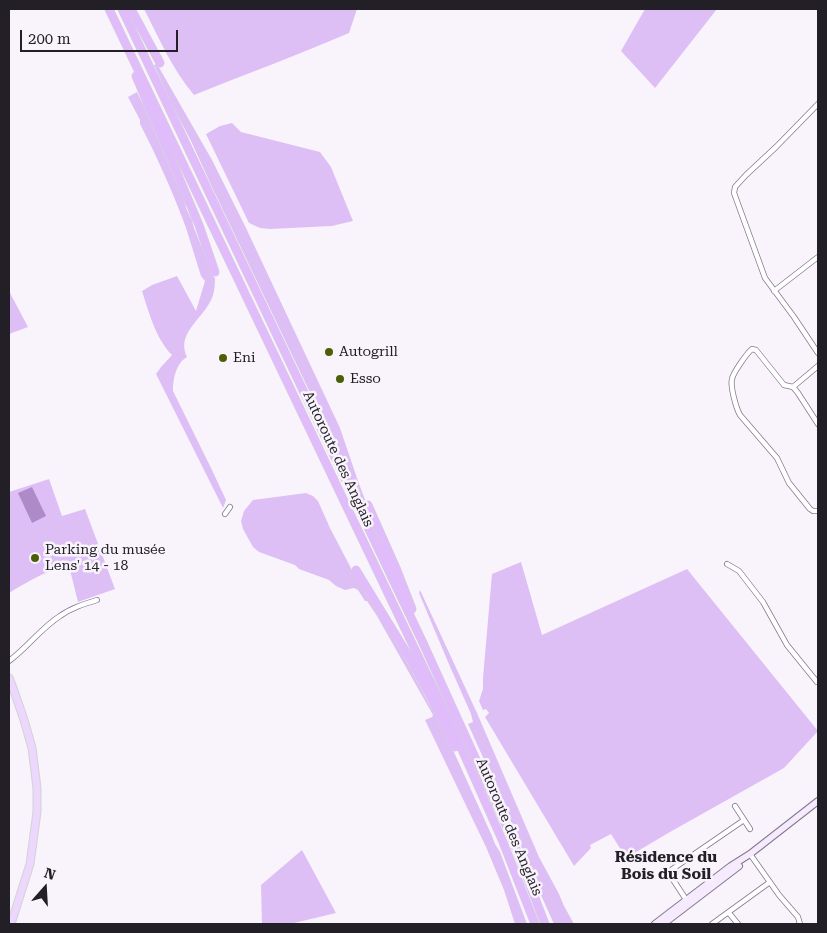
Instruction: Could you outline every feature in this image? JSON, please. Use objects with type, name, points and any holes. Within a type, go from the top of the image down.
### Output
[{"type":"highway","name":"Autoroute des Anglais","points":[[109,9],[472,772],[503,842],[535,924]]},
{"type":"highway","name":"Autoroute des Anglais","points":[[122,9],[423,643],[510,833],[545,924]]},
{"type":"highway","points":[[130,9],[160,63]]},
{"type":"highway","points":[[113,18],[116,31],[199,225],[215,272]]},
{"type":"highway","points":[[368,505],[396,568],[423,643]]},
{"type":"highway","points":[[356,570],[430,694],[461,759],[472,772]]},
{"type":"main road","points":[[9,678],[14,688],[32,748],[37,788],[37,812],[30,864],[11,924]]},
{"type":"main road","points":[[9,687],[18,702]]},
{"type":"main road","points":[[655,924],[742,864],[750,854],[818,801]]},
{"type":"main road","points":[[663,924],[688,902]]},
{"type":"street","points":[[818,104],[735,186],[734,193],[765,278],[818,353]]},
{"type":"street","points":[[774,291],[818,257]]},
{"type":"street","points":[[816,511],[789,483],[777,458],[738,411],[731,385],[732,378],[752,348],[756,350],[784,385],[793,387],[798,392],[818,424]]},
{"type":"street","points":[[793,387],[818,366]]},
{"type":"street","points":[[225,514],[230,507]]},
{"type":"street","points":[[727,564],[740,571],[763,602],[787,645],[818,682]]},
{"type":"street","points":[[9,661],[57,617],[97,600]]},
{"type":"street","points":[[735,806],[750,829]]},
{"type":"street","points":[[688,902],[670,875],[671,870],[744,820]]},
{"type":"street","points":[[750,854],[798,917],[800,924]]},
{"type":"street","points":[[712,924],[770,882]]},
{"type":"street","points":[[729,913],[738,924]]},
{"type":"shaded area","points":[[144,9],[357,9],[349,33],[194,95],[172,64]]},
{"type":"shaded area","points":[[645,9],[717,9],[655,88],[621,51]]},
{"type":"shaded area","points":[[157,64],[212,160],[246,228],[340,428],[373,521],[370,522],[191,141],[172,105],[154,65]]},
{"type":"shaded area","points":[[137,92],[184,198],[186,208],[215,279],[211,300],[187,334],[184,349],[187,357],[180,363],[176,372],[173,391],[226,500],[223,508],[156,374],[172,355],[157,334],[142,291],[152,285],[177,276],[196,311],[205,281],[201,276],[186,228],[170,188],[128,97]]},
{"type":"shaded area","points":[[232,123],[241,132],[320,152],[331,167],[353,221],[332,226],[270,229],[260,228],[249,223],[206,134],[220,126]]},
{"type":"shaded area","points":[[9,291],[28,327],[9,334]]},
{"type":"shaded area","points":[[49,479],[62,516],[85,509],[115,589],[78,602],[70,570],[67,567],[45,573],[9,593],[9,492]]},
{"type":"shaded area","points":[[32,487],[46,516],[32,523],[18,493]]},
{"type":"shaded area","points":[[306,493],[318,501],[353,572],[399,647],[453,750],[500,852],[527,924],[515,924],[504,890],[486,847],[425,720],[433,715],[367,601],[354,588],[345,590],[329,580],[259,552],[253,547],[243,529],[241,521],[244,511],[253,500]]},
{"type":"shaded area","points":[[521,562],[542,635],[687,569],[818,731],[784,768],[626,858],[611,834],[590,845],[591,848],[574,866],[485,717],[489,713],[486,709],[483,710],[479,701],[483,689],[492,574]]},
{"type":"shaded area","points":[[420,590],[477,713],[539,857],[574,924],[554,924],[468,724],[473,722],[471,714],[419,593]]},
{"type":"shaded area","points":[[302,850],[336,913],[290,924],[262,924],[261,885]]},
{"type":"place","name":"Autogrill","points":[[329,352]]},
{"type":"place","name":"Eni","points":[[223,358]]},
{"type":"place","name":"Esso","points":[[340,379]]},
{"type":"place","name":"Parking du musée Lens' 14 - 18","points":[[35,558]]},
{"type":"district","name":"Résidence du Bois du Soil","points":[[666,866]]}]
